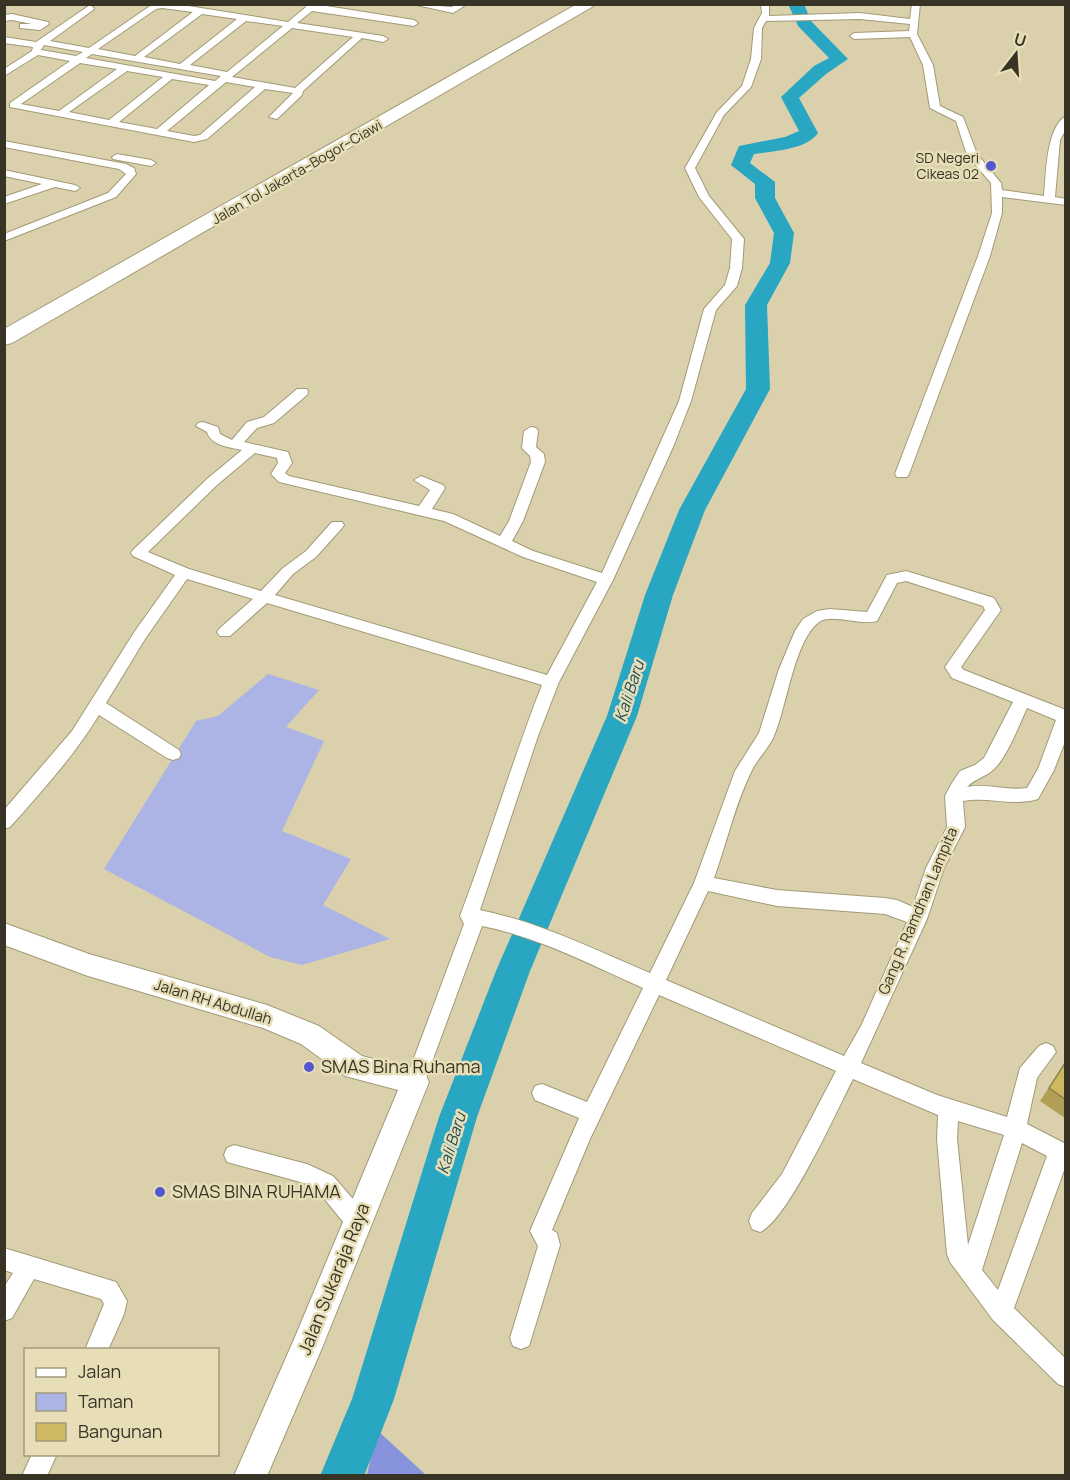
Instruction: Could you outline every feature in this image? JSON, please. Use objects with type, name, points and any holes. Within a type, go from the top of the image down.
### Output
[{"type":"highway","name":"Jalan Tol Jakarta–Bogor–Ciawi","points":[[4,316],[562,4]]},
{"type":"highway","name":"Jalan Tol Jakarta–Bogor–Ciawi","points":[[4,338],[589,4]]},
{"type":"highway","points":[[323,138],[344,145]]},
{"type":"street","points":[[416,4],[453,10],[463,4]]},
{"type":"street","points":[[902,474],[992,234],[997,213],[998,193],[996,183],[972,155],[960,119],[935,108],[928,65],[913,34],[912,22],[916,4]]},
{"type":"street","points":[[9,108],[153,7],[162,5],[382,39]]},
{"type":"street","points":[[159,132],[290,25],[310,5],[414,23]]},
{"type":"street","points":[[4,73],[90,8]]},
{"type":"street","points":[[136,59],[200,11]]},
{"type":"street","points":[[468,916],[488,866],[530,736],[552,682],[606,580],[685,401],[710,309],[731,286],[736,268],[738,239],[704,197],[690,168],[720,114],[746,87],[756,59],[758,28],[764,11],[792,19],[860,16],[912,22]]},
{"type":"street","points":[[4,18],[12,17],[45,24],[40,27],[4,24]]},
{"type":"street","points":[[182,67],[244,18]]},
{"type":"street","points":[[4,39],[23,26]]},
{"type":"street","points":[[854,36],[913,34]]},
{"type":"street","points":[[274,117],[298,93],[297,91],[359,36]]},
{"type":"street","points":[[4,39],[78,59],[125,68],[171,76],[223,79],[297,91]]},
{"type":"street","points":[[38,47],[89,51],[136,59],[182,67],[223,79]]},
{"type":"street","points":[[61,114],[125,68]]},
{"type":"street","points":[[111,123],[171,76]]},
{"type":"street","points":[[9,108],[61,114],[194,139],[203,138],[263,85]]},
{"type":"street","points":[[1049,200],[1055,140],[1065,119]]},
{"type":"street","points":[[6,139],[150,164]]},
{"type":"street","points":[[4,238],[111,195],[131,174],[130,170],[123,166],[6,139]]},
{"type":"street","points":[[4,173],[17,180],[75,188]]},
{"type":"street","points":[[4,201],[54,184]]},
{"type":"street","points":[[998,193],[1065,202]]},
{"type":"street","points":[[234,444],[252,425],[269,420],[302,392]]},
{"type":"street","points":[[203,426],[213,430],[214,436],[218,439],[283,455],[285,463],[278,474],[284,479],[457,520],[528,554],[606,580]]},
{"type":"street","points":[[504,542],[516,521],[538,462],[539,457],[529,448],[531,431]]},
{"type":"street","points":[[253,448],[138,553],[184,573],[552,682]]},
{"type":"street","points":[[421,480],[438,488],[423,511]]},
{"type":"street","points":[[225,632],[265,596],[288,571],[311,554],[337,525]]},
{"type":"street","points":[[4,822],[44,778],[78,735],[140,635],[184,573]]},
{"type":"street","points":[[521,1338],[549,1245],[549,1240],[541,1230],[654,983],[703,884],[735,789],[744,768],[766,735],[795,645],[810,621],[818,616],[872,616],[892,579],[906,576],[991,604],[993,610],[953,667],[958,674],[1023,698],[1065,717],[1046,770],[1032,794],[1017,796],[979,791],[954,796]]},
{"type":"street","points":[[954,796],[966,776],[990,763],[1011,726],[1023,698]]},
{"type":"street","points":[[96,705],[173,754]]},
{"type":"street","name":"Gang R. Ramdhan Lampita","points":[[760,1221],[789,1181],[850,1068],[918,919],[935,868],[956,827],[954,796]]},
{"type":"street","points":[[703,884],[777,898],[885,906],[897,908],[918,919]]},
{"type":"street","points":[[468,916],[500,922],[559,943],[935,1104],[1016,1130],[1062,1154],[1001,1312]]},
{"type":"street","points":[[415,1082],[474,922],[468,916]]},
{"type":"street","name":"Jalan RH Abdullah","points":[[4,934],[88,965],[267,1017],[310,1035],[355,1067],[415,1082]]},
{"type":"street","points":[[970,1273],[1016,1130],[1027,1075],[1046,1052]]},
{"type":"street","name":"Jalan Sukaraja Raya","points":[[250,1476],[415,1082]]},
{"type":"street","points":[[542,1093],[593,1114]]},
{"type":"street","points":[[949,1108],[947,1139],[958,1254],[1001,1312],[1065,1376]]},
{"type":"street","points":[[234,1155],[307,1174],[325,1183],[357,1221]]},
{"type":"street","points":[[4,1259],[108,1290],[116,1301],[113,1314],[97,1348]]},
{"type":"street","points":[[4,1310],[28,1267]]},
{"type":"street","points":[[34,1476],[44,1456]]},
{"type":"green space","points":[[268,674],[319,690],[286,727],[324,741],[282,831],[351,859],[323,905],[390,939],[302,965],[270,957],[104,869],[196,721],[218,716]]},
{"type":"shaded area","points":[[377,1430],[426,1475],[367,1475]]},
{"type":"building","points":[[1065,1063],[1065,1099],[1049,1088]]},
{"type":"waterway","name":"Kali Baru","points":[[342,1476],[373,1399],[458,1117],[513,971],[622,716],[659,595],[692,510],[758,389],[756,305],[780,263],[784,233],[765,198],[765,182],[740,165],[746,150],[790,142],[809,133],[790,97],[820,70],[840,59],[804,23],[796,4]]},
{"type":"place","name":"SD Negeri Cikeas 02","points":[[991,166]]},
{"type":"place","name":"SMAS Bina Ruhama","points":[[309,1067]]},
{"type":"place","name":"SMAS BINA RUHAMA","points":[[160,1192]]}]
